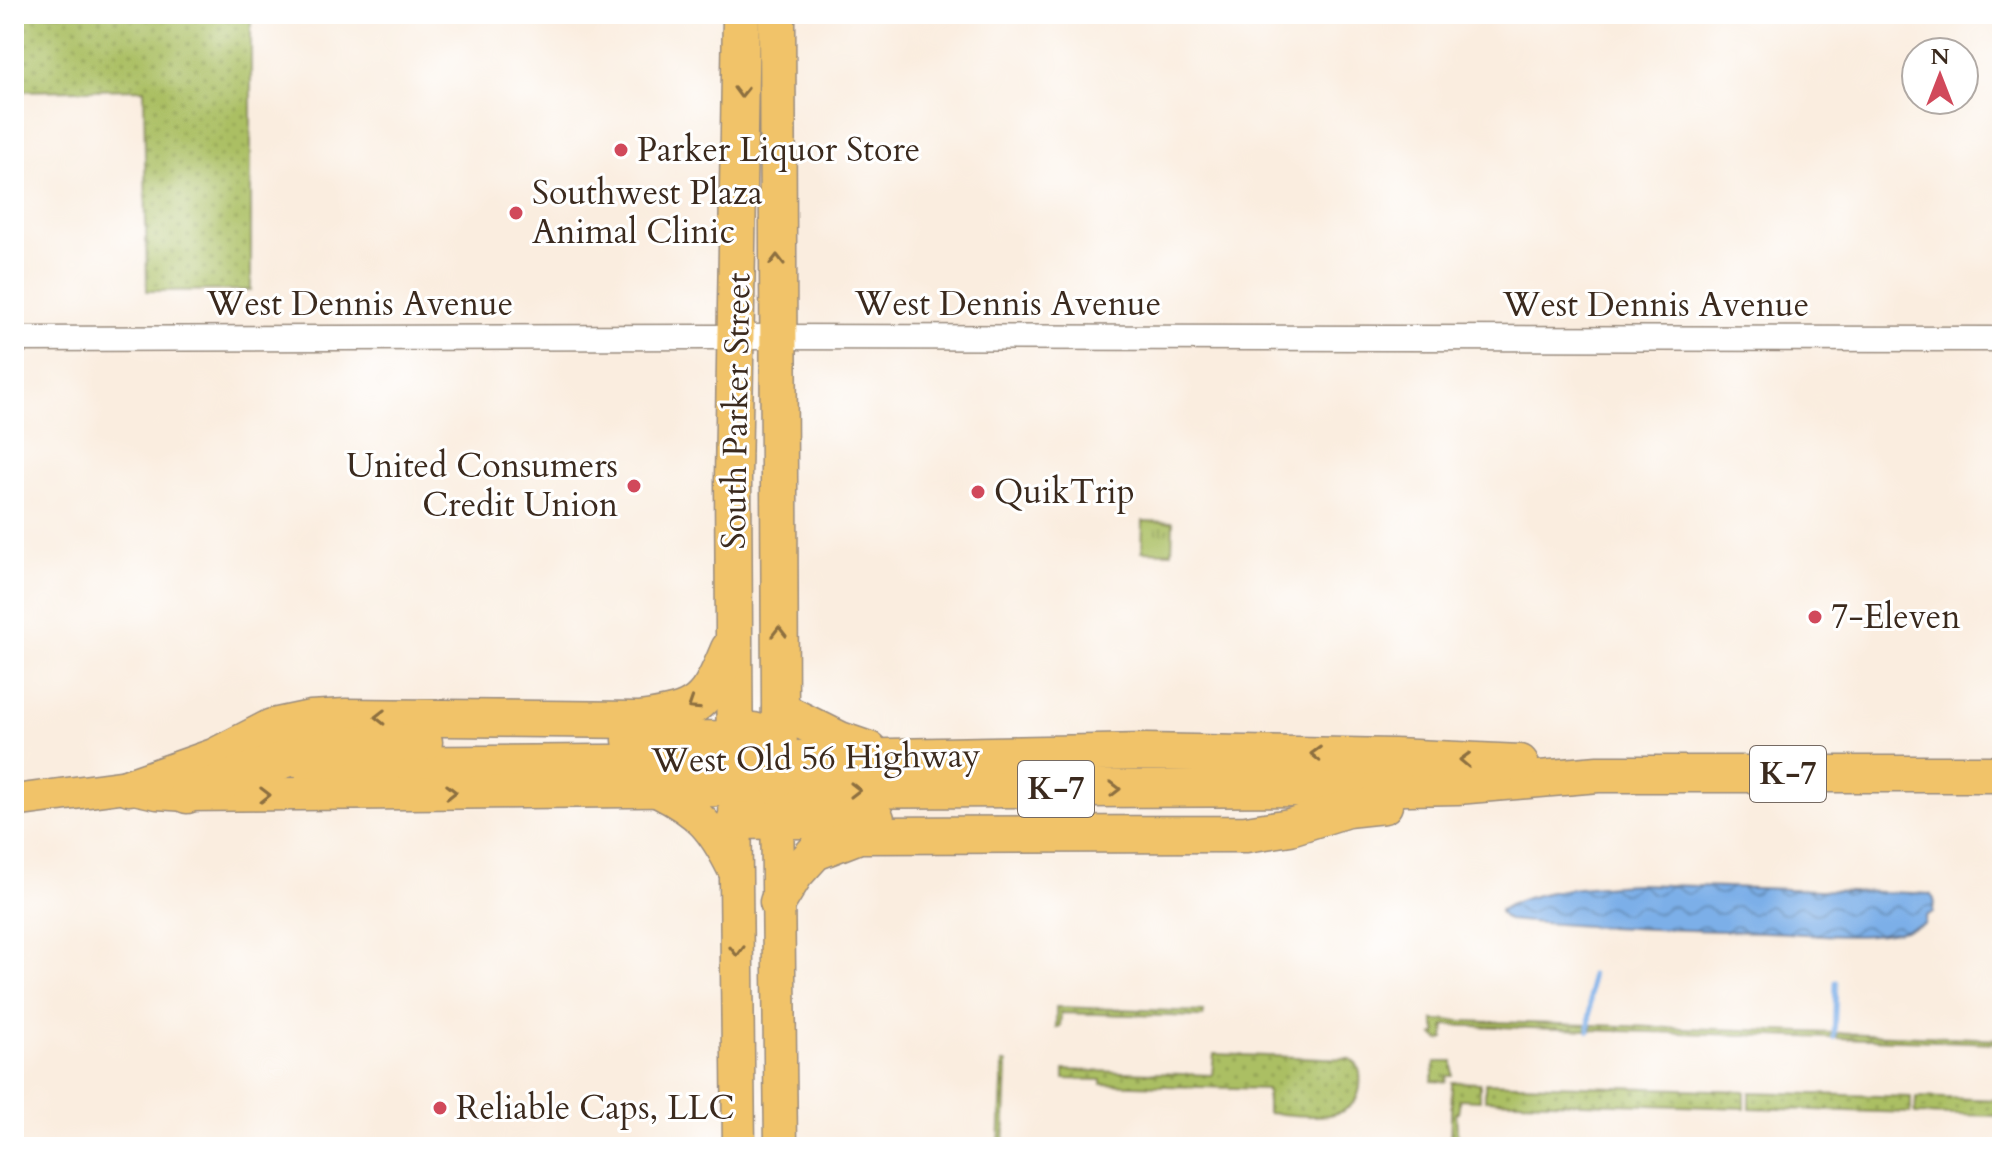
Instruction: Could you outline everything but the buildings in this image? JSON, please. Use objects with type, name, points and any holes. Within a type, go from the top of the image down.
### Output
[{"type":"highway","name":"South Parker Street","points":[[735,778],[733,479],[741,14]]},
{"type":"highway","name":"South Parker Street","points":[[777,14],[780,710],[777,790]]},
{"type":"highway","points":[[129,787],[214,757],[272,727],[310,719],[639,720],[671,716],[703,700],[714,684],[733,640]]},
{"type":"highway","points":[[735,778],[759,728],[780,710]]},
{"type":"highway","name":"K-7","points":[[780,710],[840,740],[887,757]]},
{"type":"highway","points":[[187,795],[247,772],[334,748],[385,742],[735,778],[777,790]]},
{"type":"highway","name":"West Old 56 Highway","points":[[777,790],[887,757],[1146,752],[1394,757],[1505,761],[1598,774]]},
{"type":"highway","points":[[1335,788],[1394,757]]},
{"type":"highway","points":[[778,902],[795,874],[815,852],[859,835],[1246,834],[1290,827],[1347,809],[1499,797],[1598,774]]},
{"type":"highway","name":"West Old 56 Highway","points":[[735,778],[777,790],[1335,788],[1457,786],[1598,774],[2002,774]]},
{"type":"main road","name":"West Old 56 Highway","points":[[14,801],[184,777],[247,772]]},
{"type":"main road","name":"West Old 56 Highway","points":[[129,787],[187,795],[656,790],[735,778]]},
{"type":"main road","points":[[735,778],[739,1147]]},
{"type":"main road","points":[[656,790],[687,806],[705,823],[720,841],[736,873]]},
{"type":"main road","points":[[777,790],[781,1147]]},
{"type":"street","name":"West Dennis Avenue","points":[[14,339],[2002,339]]},
{"type":"green space","points":[[14,14],[251,14],[251,290],[147,291],[144,89],[14,91]]},
{"type":"green space","points":[[1143,521],[1173,522],[1172,552],[1142,551]]},
{"type":"green space","points":[[1056,1007],[1204,1012],[1203,1017],[1061,1013],[1060,1026],[1056,1028]]},
{"type":"green space","points":[[1433,1020],[1588,1025],[1587,1030],[1445,1025],[1444,1039],[1439,1040],[1433,1035],[1437,1033]]},
{"type":"green space","points":[[1592,1025],[1832,1033],[1832,1038],[1592,1030]]},
{"type":"green space","points":[[1837,1033],[2002,1039],[2002,1043],[1837,1038]]},
{"type":"green space","points":[[1214,1054],[1351,1059],[1360,1071],[1360,1087],[1355,1100],[1347,1108],[1336,1114],[1308,1116],[1267,1113],[1267,1089],[1101,1084],[1101,1080],[1064,1079],[1064,1070],[1212,1075]]},
{"type":"green space","points":[[1435,1062],[1453,1062],[1453,1076],[1447,1076],[1446,1082],[1432,1081]]},
{"type":"green space","points":[[1003,1063],[1007,1063],[1004,1147],[999,1147]]},
{"type":"green space","points":[[1452,1082],[1480,1083],[1480,1100],[1459,1099],[1459,1112],[1456,1113],[1458,1147],[1450,1147]]},
{"type":"green space","points":[[1485,1083],[1745,1091],[1745,1108],[1485,1100]]},
{"type":"green space","points":[[1750,1092],[1911,1097],[1911,1113],[1750,1108]]},
{"type":"green space","points":[[1916,1097],[2002,1100],[2002,1116],[1915,1114]]},
{"type":"water","points":[[1637,884],[1913,893],[1930,894],[1934,899],[1933,912],[1926,916],[1924,924],[1866,936],[1572,925],[1507,920],[1500,913],[1500,910],[1514,903],[1548,893]]},
{"type":"waterway","points":[[1589,1031],[1591,975]]},
{"type":"waterway","points":[[1834,1038],[1836,982]]},
{"type":"place","name":"Parker Liquor Store","points":[[621,150]]},
{"type":"place","name":"Southwest Plaza Animal Clinic","points":[[516,213]]},
{"type":"place","name":"United Consumers Credit Union","points":[[634,486]]},
{"type":"place","name":"QuikTrip","points":[[978,492]]},
{"type":"place","name":"7-Eleven","points":[[1815,617]]},
{"type":"place","name":"Reliable Caps, LLC","points":[[440,1108]]}]
